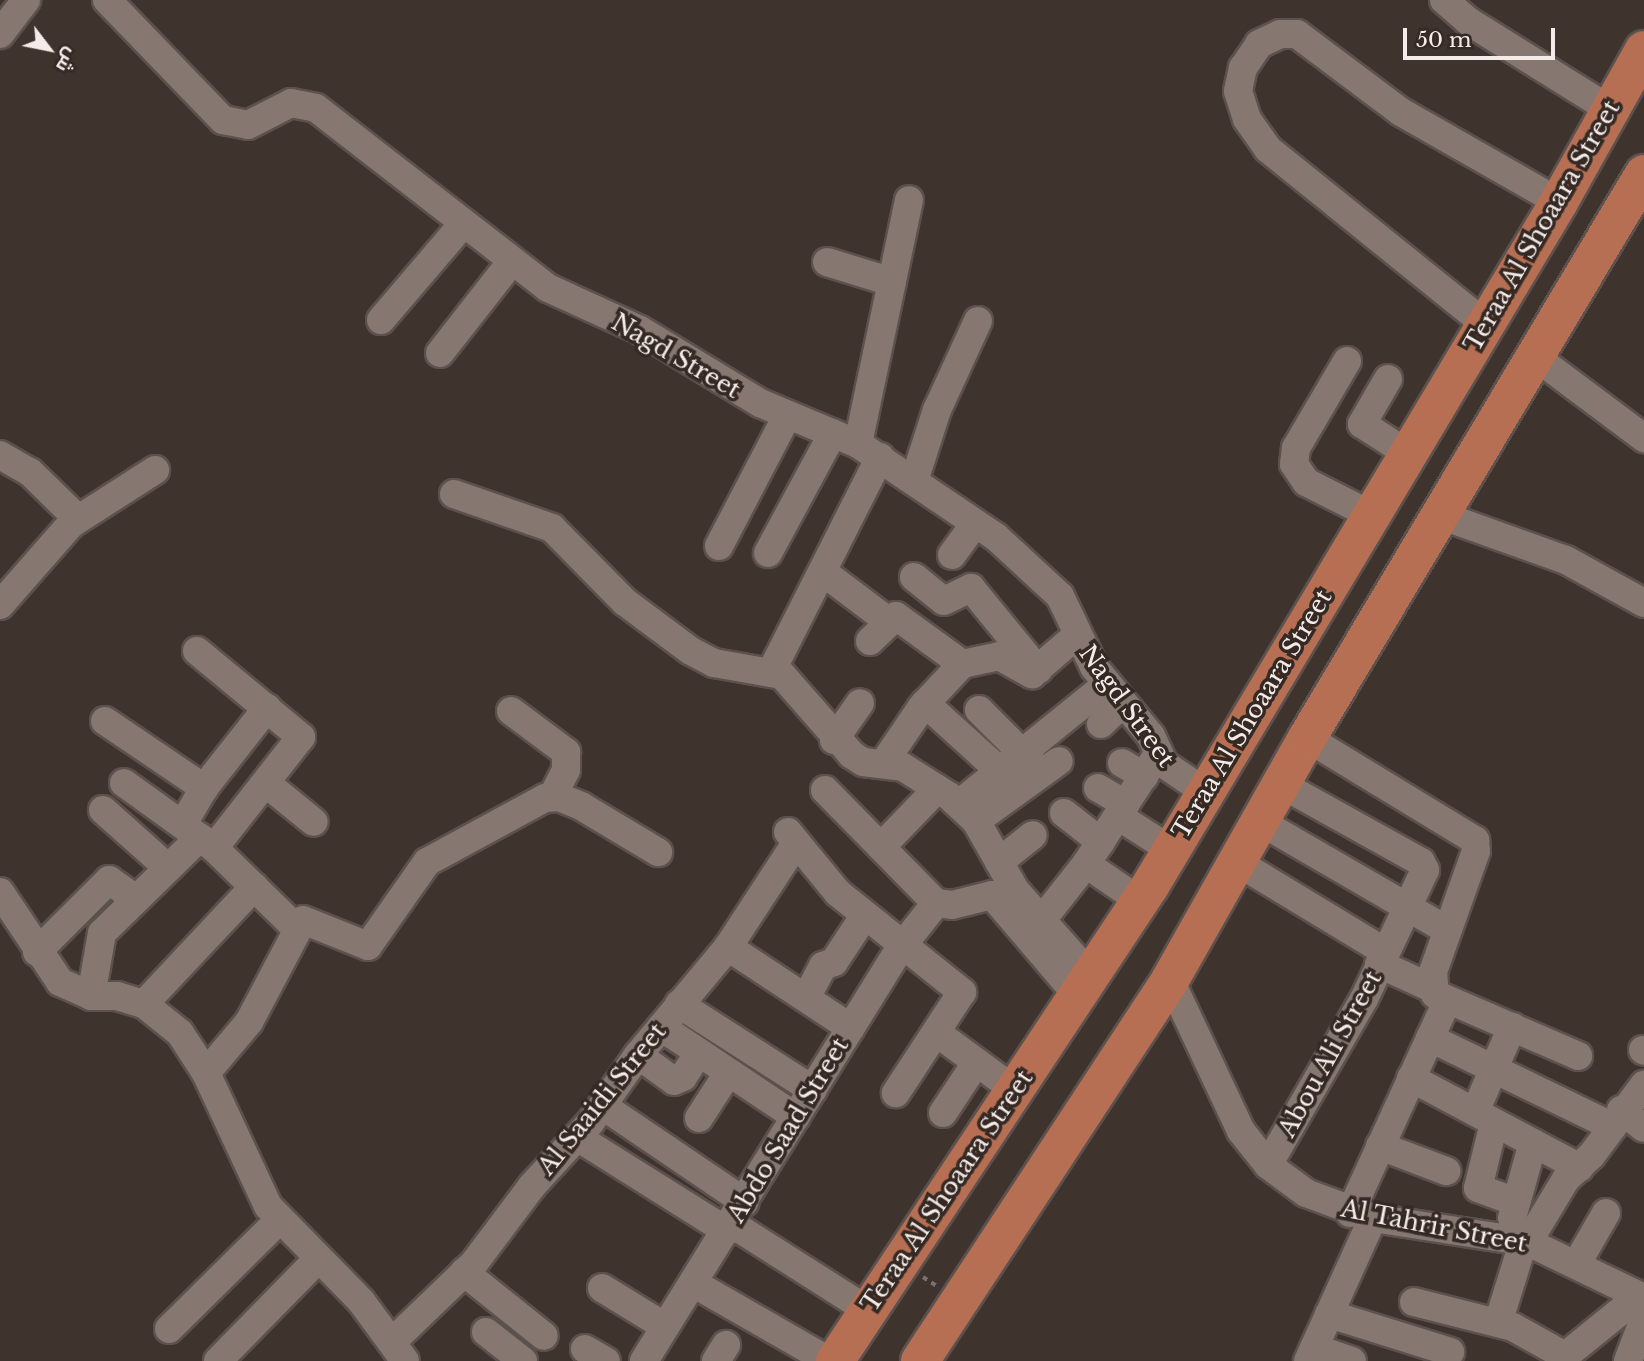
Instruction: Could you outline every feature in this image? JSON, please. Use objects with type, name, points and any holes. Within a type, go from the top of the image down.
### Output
[{"type":"highway","name":"Teraa Al Shoaara Street","points":[[835,1361],[898,1260],[999,1115],[1140,901],[1559,202],[1644,50]]},
{"type":"highway","points":[[920,1361],[1170,980],[1307,738],[1537,358],[1644,174]]},
{"type":"highway","points":[[1407,453],[1421,475],[1448,502]]},
{"type":"highway","points":[[1367,522],[1396,527],[1406,533],[1418,552]]},
{"type":"street","points":[[0,34],[26,0]]},
{"type":"street","name":"Nagd Street","points":[[107,0],[223,120],[248,125],[291,103],[307,104],[462,225],[559,295],[633,326],[787,416],[857,445],[975,523],[1051,585],[1077,635],[1115,694],[1151,736],[1142,764],[1168,768],[1205,792]]},
{"type":"street","points":[[1444,0],[1468,21],[1611,110]]},
{"type":"street","points":[[1485,324],[1268,149],[1247,119],[1238,91],[1242,68],[1259,44],[1280,34],[1297,34],[1401,112],[1559,202]]},
{"type":"street","points":[[772,670],[823,572],[857,445],[909,200]]},
{"type":"street","points":[[381,320],[462,225]]},
{"type":"street","points":[[440,353],[512,261]]},
{"type":"street","points":[[827,262],[892,282]]},
{"type":"street","points":[[914,481],[937,410],[978,321]]},
{"type":"street","points":[[1537,358],[1644,438]]},
{"type":"street","points":[[1347,361],[1296,448],[1294,464],[1306,482],[1367,522]]},
{"type":"street","points":[[1388,379],[1362,424],[1407,453]]},
{"type":"street","points":[[719,546],[787,416]]},
{"type":"street","points":[[768,553],[857,445]]},
{"type":"street","points":[[0,455],[30,472],[78,519]]},
{"type":"street","points":[[0,605],[78,519],[155,470]]},
{"type":"street","points":[[454,494],[552,528],[625,602],[702,658],[739,669],[772,670],[790,682],[834,740],[863,762],[903,767],[958,805],[1085,986]]},
{"type":"street","points":[[1448,502],[1566,560],[1644,603]]},
{"type":"street","points":[[952,555],[975,523]]},
{"type":"street","points":[[823,572],[879,631],[898,617],[962,664]]},
{"type":"street","points":[[914,577],[944,601],[971,588],[1038,670]]},
{"type":"street","points":[[883,764],[925,704],[962,664],[994,655],[1029,674],[1038,670],[1077,635]]},
{"type":"street","points":[[91,996],[102,933],[199,836],[267,783],[301,737],[197,651]]},
{"type":"street","points":[[1101,724],[1115,694]]},
{"type":"street","points":[[958,805],[1023,752],[1115,694]]},
{"type":"street","points":[[834,740],[860,703]]},
{"type":"street","points":[[925,704],[1000,771]]},
{"type":"street","points":[[199,836],[204,788],[267,708]]},
{"type":"street","points":[[881,847],[958,805],[1051,767],[1023,752],[1006,725],[979,710]]},
{"type":"street","points":[[206,1073],[253,1015],[297,929],[308,919],[368,946],[427,862],[552,797],[566,769],[566,752],[511,711]]},
{"type":"street","points":[[105,721],[204,788]]},
{"type":"street","points":[[979,751],[1006,725]]},
{"type":"street","points":[[1307,738],[1475,841],[1476,851],[1433,972],[1439,996],[1430,1038],[1380,1146],[1362,1215],[1329,1314],[1311,1355],[1352,1361]]},
{"type":"street","points":[[1041,921],[1122,810],[1142,764]]},
{"type":"street","points":[[124,783],[199,836],[297,929]]},
{"type":"street","points":[[267,783],[314,822]]},
{"type":"street","name":"Abou Ali Street","points":[[1268,1164],[1364,999],[1425,867],[1281,784]]},
{"type":"street","points":[[1098,788],[1171,850]]},
{"type":"street","points":[[825,790],[936,903],[952,905],[992,895],[1085,986]]},
{"type":"street","points":[[552,797],[582,806],[657,852]]},
{"type":"street","points":[[103,810],[168,868]]},
{"type":"street","points":[[1064,814],[1093,853],[1140,901]]},
{"type":"street","points":[[1259,821],[1447,930]]},
{"type":"street","points":[[999,862],[1033,835]]},
{"type":"street","name":"Al Saaidi Street","points":[[399,1351],[603,1106],[638,1055],[728,947],[792,837],[830,885],[864,915]]},
{"type":"street","points":[[1237,862],[1439,996],[1578,1056]]},
{"type":"street","points":[[37,952],[108,880],[136,899]]},
{"type":"street","points":[[144,1004],[254,887]]},
{"type":"street","points":[[0,892],[37,952],[60,982],[91,996],[117,996],[144,1004],[180,1033],[206,1073],[246,1166],[279,1220],[361,1301],[399,1351]]},
{"type":"street","name":"Abdo Saad Street","points":[[657,1349],[693,1283],[851,1028],[936,903]]},
{"type":"street","points":[[806,998],[823,966],[834,962],[864,915],[962,992],[896,1093]]},
{"type":"street","points":[[728,947],[851,1028]]},
{"type":"street","name":"Al Tahrir Street","points":[[1170,980],[1230,1113],[1268,1164],[1306,1194],[1362,1215],[1519,1239],[1576,1265],[1642,1304]]},
{"type":"street","points":[[679,1004],[813,1090]]},
{"type":"street","points":[[661,1027],[796,1117]]},
{"type":"street","points":[[1512,1027],[1493,1069],[1478,1190],[1516,1202]]},
{"type":"street","points":[[937,1033],[976,1063],[999,1115]]},
{"type":"street","points":[[1430,1038],[1493,1069],[1629,1105],[1519,1239]]},
{"type":"street","points":[[638,1055],[674,1081],[683,1077],[698,1054]]},
{"type":"street","points":[[976,1063],[940,1111],[999,1115]]},
{"type":"street","points":[[699,1118],[727,1073]]},
{"type":"street","points":[[1411,1079],[1580,1168]]},
{"type":"street","points":[[959,1089],[999,1115]]},
{"type":"street","points":[[603,1106],[734,1219],[866,1309]]},
{"type":"street","points":[[577,1137],[734,1219]]},
{"type":"street","points":[[1498,1323],[1519,1239],[1516,1202],[1533,1143]]},
{"type":"street","points":[[1380,1146],[1446,1171]]},
{"type":"street","points":[[1576,1265],[1606,1213]]},
{"type":"street","points":[[169,1329],[279,1220]]},
{"type":"street","points":[[218,1361],[318,1259]]},
{"type":"street","points":[[464,1272],[544,1336]]},
{"type":"street","points":[[693,1283],[828,1361]]},
{"type":"street","points":[[603,1289],[657,1349]]},
{"type":"street","points":[[1413,1302],[1498,1323],[1562,1359],[1642,1304]]},
{"type":"street","points":[[1628,1361],[1642,1304]]},
{"type":"street","points":[[1329,1314],[1450,1352]]},
{"type":"street","points":[[486,1332],[523,1361]]},
{"type":"path","points":[[898,1260],[959,1301]]}]
